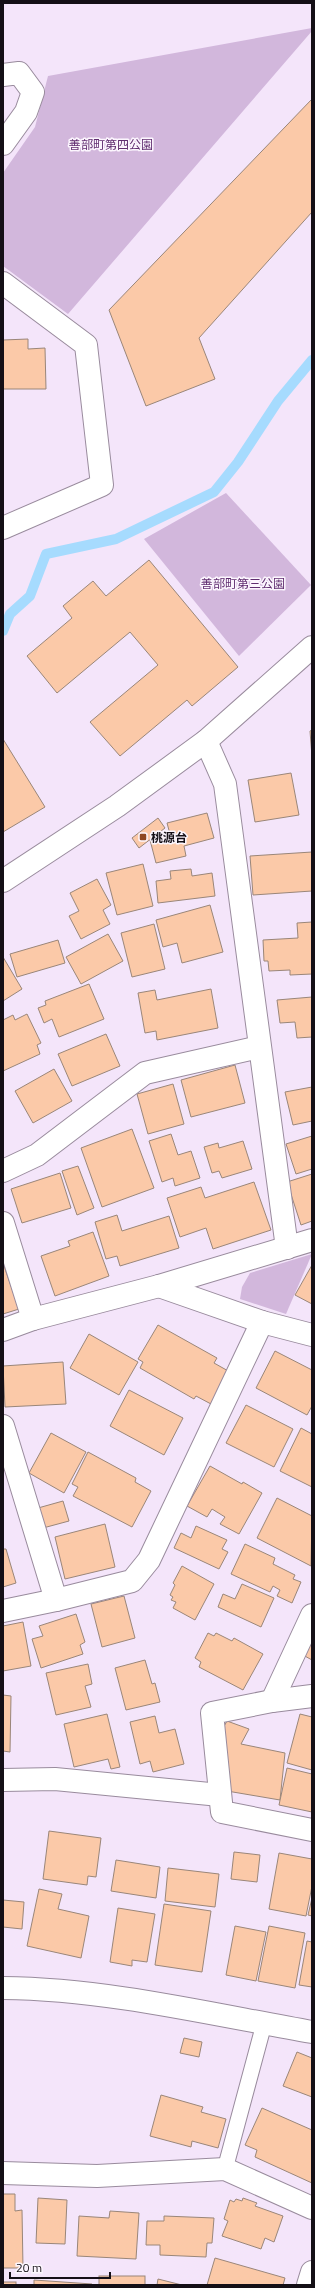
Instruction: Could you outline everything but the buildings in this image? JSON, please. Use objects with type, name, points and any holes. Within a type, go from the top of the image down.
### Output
[{"type":"street","points":[[3,75],[19,73],[33,92],[26,112],[3,144]]},
{"type":"street","points":[[3,283],[86,346],[102,485],[3,528]]},
{"type":"street","points":[[3,881],[110,810],[206,741],[312,647]]},
{"type":"street","points":[[206,741],[225,784],[286,1248]]},
{"type":"street","points":[[3,1171],[37,1155],[145,1073],[259,1047]]},
{"type":"street","points":[[3,1224],[33,1319]]},
{"type":"street","points":[[3,1330],[33,1319],[159,1286],[312,1240]]},
{"type":"street","points":[[159,1286],[262,1322],[312,1335]]},
{"type":"street","points":[[3,1611],[56,1600],[132,1581],[149,1560],[262,1322]]},
{"type":"street","points":[[3,1426],[56,1600]]},
{"type":"street","points":[[272,1701],[312,1615]]},
{"type":"street","points":[[312,1696],[272,1701],[212,1713],[222,1812],[312,1830]]},
{"type":"street","points":[[3,1780],[55,1779],[220,1795]]},
{"type":"street","points":[[3,1988],[94,1993],[312,2032]]},
{"type":"street","points":[[3,2173],[97,2176],[225,2169],[312,2208]]},
{"type":"street","points":[[308,2285],[312,2272]]},
{"type":"lane","points":[[225,2169],[264,2024]]},
{"type":"green space","name":"善部町第四公園","points":[[312,28],[312,31],[68,314],[3,266],[3,173],[35,127],[48,76]]},
{"type":"green space","name":"善部町第三公園","points":[[226,493],[311,585],[239,656],[144,539]]},
{"type":"green space","points":[[312,1254],[286,1314],[240,1299],[242,1287],[250,1273]]},
{"type":"waterway","points":[[3,631],[10,614],[30,596],[46,554],[116,539],[214,492],[238,462],[278,401],[312,360]]},
{"type":"place","name":"桃源台","points":[[143,837]]}]
